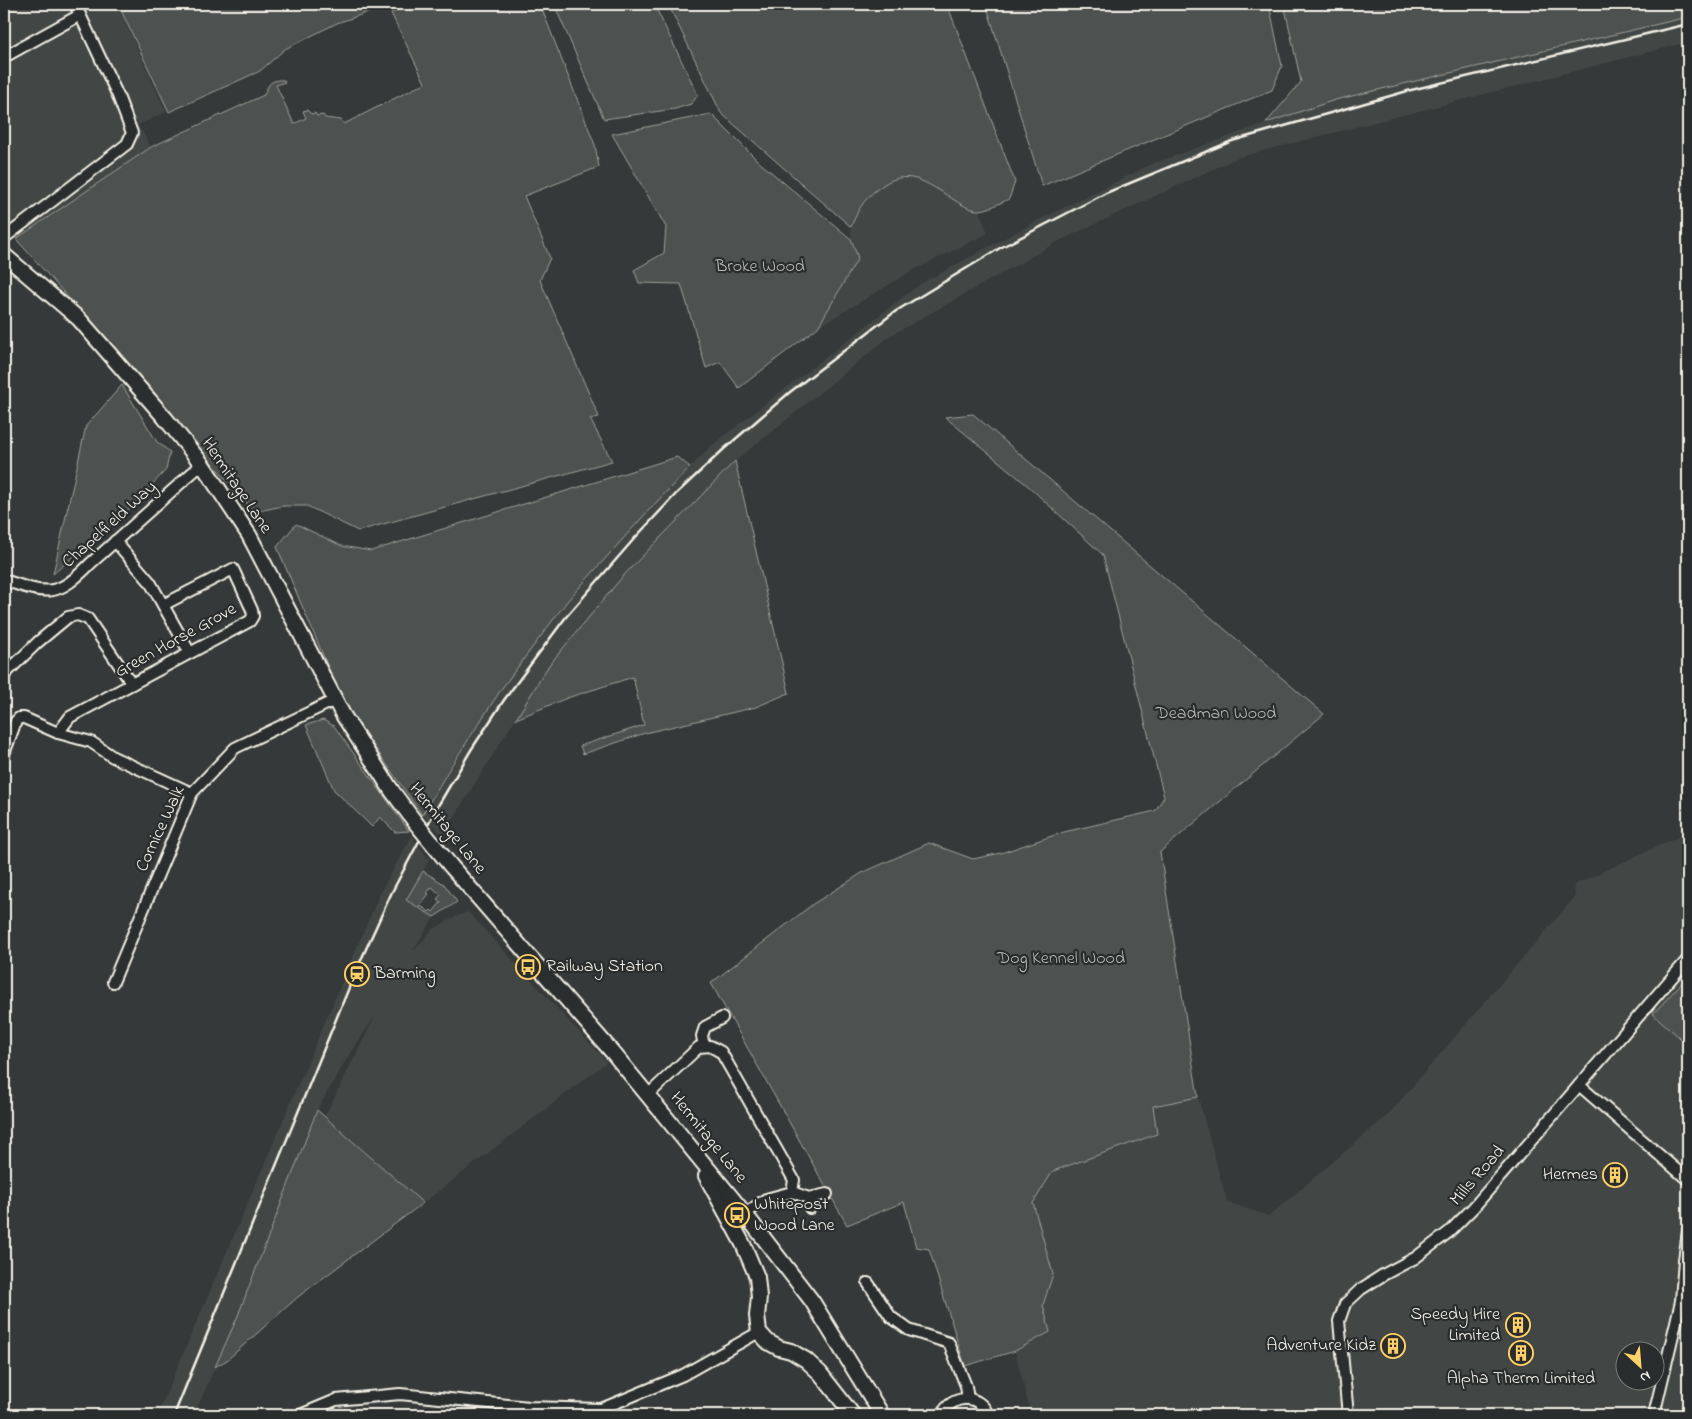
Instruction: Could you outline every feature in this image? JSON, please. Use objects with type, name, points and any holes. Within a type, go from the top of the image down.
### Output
[{"type":"main road","name":"Hermitage Lane","points":[[4,255],[79,319],[165,418],[202,464],[249,535],[343,715],[392,791],[450,865],[648,1095],[745,1214],[812,1300],[882,1415]]},
{"type":"main road","points":[[690,1147],[743,1244],[757,1277],[759,1332],[768,1342],[779,1348],[791,1351],[806,1360],[820,1373],[853,1415]]},
{"type":"street","points":[[4,238],[130,140],[132,133],[118,96],[75,4]]},
{"type":"street","points":[[4,57],[80,15]]},
{"type":"street","name":"Chapelfield Way","points":[[4,580],[41,591],[58,589],[75,580],[202,464]]},
{"type":"street","points":[[116,542],[150,582],[190,653]]},
{"type":"street","name":"Green Horse Grove","points":[[58,733],[70,717],[250,621],[253,616],[233,569],[163,605]]},
{"type":"street","points":[[4,675],[38,642],[68,617],[78,615],[88,619],[132,684]]},
{"type":"street","name":"Cornice Walk","points":[[113,982],[192,793],[235,748],[335,700]]},
{"type":"street","points":[[4,754],[16,721],[19,718],[24,718],[58,733],[91,742],[114,757],[192,793]]},
{"type":"street","name":"Mills Road","points":[[1348,1415],[1339,1321],[1345,1304],[1361,1289],[1383,1274],[1415,1258],[1449,1232],[1688,959]]},
{"type":"street","points":[[704,1046],[702,1036],[705,1027],[722,1018]]},
{"type":"street","points":[[648,1095],[699,1047],[714,1047],[721,1052],[793,1177],[792,1192]]},
{"type":"street","points":[[1579,1085],[1688,1180]]},
{"type":"street","points":[[745,1214],[766,1199],[792,1192],[810,1203],[827,1194]]},
{"type":"street","points":[[1654,1415],[1681,1301],[1688,1231]]},
{"type":"street","points":[[868,1283],[891,1317],[909,1330],[949,1343],[966,1386],[968,1399]]},
{"type":"street","points":[[300,1415],[336,1400],[400,1394],[529,1407],[601,1409],[683,1375],[759,1332]]},
{"type":"street","points":[[942,1415],[947,1406],[953,1402],[968,1399],[982,1405],[988,1415]]},
{"type":"shaded area","points":[[4,4],[117,4],[166,112],[138,125],[151,147],[16,238],[4,217]]},
{"type":"shaded area","points":[[1688,17],[1688,42],[1239,157],[1061,240],[890,336],[733,463],[624,575],[549,665],[443,835],[422,815],[502,688],[568,600],[648,511],[711,446],[920,284],[1033,223],[1154,163],[1266,123],[1335,100]]},
{"type":"shaded area","points":[[903,176],[919,179],[968,208],[979,211],[988,233],[912,271],[818,327],[858,258],[851,239],[851,227],[858,209],[881,186],[892,178]]},
{"type":"shaded area","points":[[1688,832],[1688,1415],[1031,1415],[1015,1351],[1050,1332],[1043,1305],[1053,1274],[1033,1203],[1053,1171],[1156,1134],[1153,1106],[1198,1097],[1227,1202],[1269,1216],[1387,1116],[1575,897],[1574,885]]},
{"type":"shaded area","points":[[412,836],[429,860],[406,900],[434,917],[414,949],[411,949],[415,950],[432,930],[468,912],[607,1062],[423,1203],[325,1116],[376,1015],[350,1053],[317,1110],[237,1318],[194,1415],[157,1415],[381,891]]},
{"type":"green space","points":[[118,4],[389,4],[337,23],[285,49],[260,71],[169,112]]},
{"type":"green space","points":[[412,4],[540,4],[595,145],[599,167],[524,196],[550,258],[540,280],[599,417],[590,419],[612,461],[358,531],[307,506],[283,506],[254,512],[115,350],[16,239],[151,147],[264,95],[273,81],[284,80],[285,82],[276,85],[294,124],[306,118],[303,111],[307,110],[311,114],[315,113],[317,116],[323,115],[325,118],[341,120],[344,124],[425,83],[391,13]]},
{"type":"green space","points":[[554,4],[654,4],[698,95],[691,104],[675,109],[604,119]]},
{"type":"green space","points":[[668,4],[947,4],[1015,182],[1009,199],[981,210],[968,208],[921,181],[912,178],[902,178],[883,185],[867,198],[851,227],[721,113]]},
{"type":"green space","points":[[986,4],[1269,4],[1282,66],[1272,90],[1042,186]]},
{"type":"green space","points":[[1284,4],[1688,4],[1688,17],[1335,100],[1266,123],[1301,82]]},
{"type":"green space","name":"Broke Wood","points":[[711,114],[759,162],[851,239],[858,258],[818,327],[739,388],[720,362],[706,368],[681,284],[639,283],[634,270],[664,253],[666,227],[612,134]]},
{"type":"green space","points":[[122,385],[157,442],[170,452],[166,470],[123,515],[53,574],[86,426]]},
{"type":"green space","name":"Dog Kennel Wood","points":[[973,414],[1324,714],[1160,852],[1198,1097],[1153,1106],[1157,1134],[1053,1171],[1033,1203],[1053,1274],[1043,1305],[1050,1332],[1015,1351],[965,1366],[929,1249],[916,1247],[904,1202],[847,1225],[711,983],[813,904],[862,873],[929,843],[973,859],[1001,853],[1064,832],[1155,811],[1164,797],[1103,555],[1027,485],[945,417]]},
{"type":"green space","points":[[677,457],[690,467],[568,600],[502,688],[422,815],[343,702],[277,547],[296,524],[342,546],[371,551]]},
{"type":"green space","points":[[735,461],[789,693],[756,707],[645,733],[583,754],[580,746],[644,725],[633,677],[567,698],[516,719],[549,665],[624,575]]},
{"type":"green space","points":[[323,720],[334,726],[409,831],[395,832],[380,817],[372,827],[334,790],[306,725]]},
{"type":"green space","points":[[423,871],[444,884],[457,902],[434,917],[406,900]],"holes":[[[432,887],[441,895],[437,899],[441,902],[433,912],[431,910],[429,912],[420,905]]]},
{"type":"green space","points":[[1688,976],[1688,1045],[1653,1014]]},
{"type":"green space","points":[[317,1110],[423,1203],[299,1296],[227,1360],[215,1367],[237,1318]]},
{"type":"railway","points":[[174,1415],[355,973],[392,892],[435,811],[471,750],[504,700],[566,617],[677,493],[724,449],[790,392],[896,311],[1000,248],[1106,193],[1232,141],[1411,90],[1688,24]]},
{"type":"place","name":"Railway Station","points":[[528,967]]},
{"type":"place","name":"Barming","points":[[357,974]]},
{"type":"place","name":"Hermes","points":[[1615,1175]]},
{"type":"place","name":"Whitepost Wood Lane","points":[[737,1215]]},
{"type":"place","name":"Speedy Hire Limited","points":[[1518,1325]]},
{"type":"place","name":"Adventure Kidz","points":[[1393,1346]]},
{"type":"place","name":"Alpha Therm Limited","points":[[1521,1353]]},
{"type":"park label","name":"Deadman Wood","points":[[1216,714]]}]
